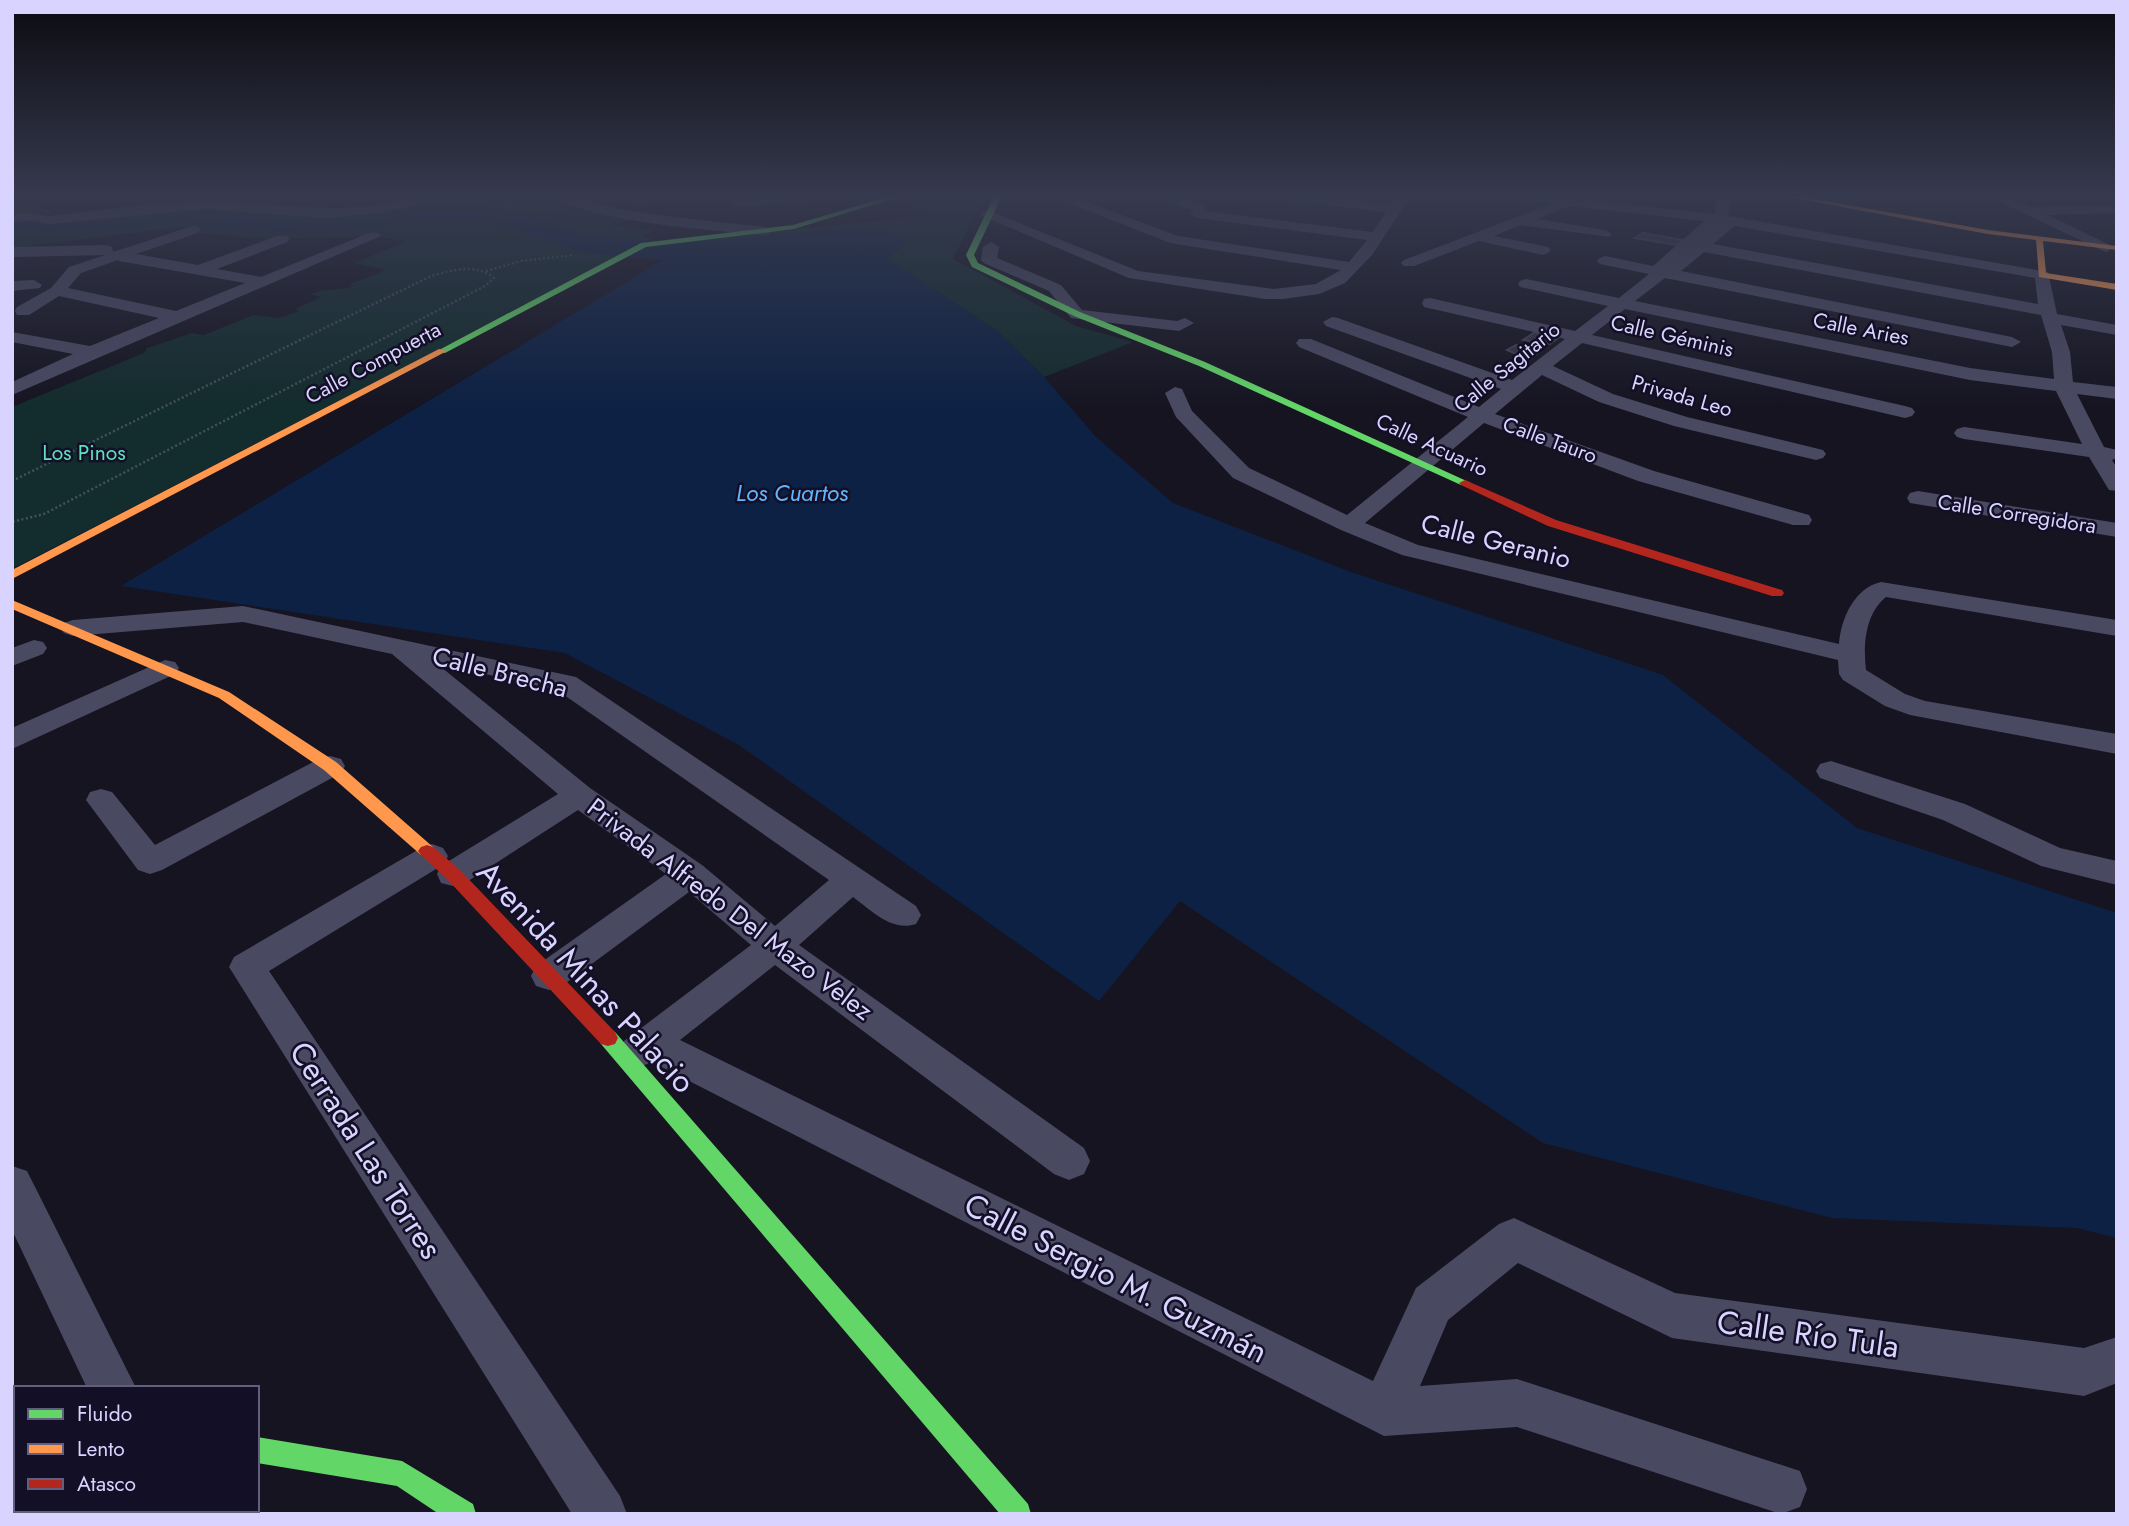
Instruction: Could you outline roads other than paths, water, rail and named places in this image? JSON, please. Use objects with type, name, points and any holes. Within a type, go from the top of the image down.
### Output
[{"type":"street","points":[[23,311],[57,292],[75,270],[88,265]]},
{"type":"street","points":[[174,265],[263,282]]},
{"type":"street","points":[[200,270],[213,265]]},
{"type":"street","points":[[12,389],[92,352],[304,265]]},
{"type":"street","name":"Calle Compuerta","points":[[12,575],[603,265]]},
{"type":"street","name":"Calle Acuario","points":[[976,265],[1085,311],[1552,523],[1777,593]]},
{"type":"street","points":[[1001,265],[1055,288],[1085,311]]},
{"type":"street","points":[[1111,265],[1135,275],[1286,295],[1317,289],[1339,280],[1351,267]]},
{"type":"street","points":[[1135,275],[1145,265]]},
{"type":"street","points":[[1333,265],[1351,267]]},
{"type":"street","points":[[1627,265],[2012,342]]},
{"type":"street","name":"Calle Sagitario","points":[[1662,265],[1662,272]]},
{"type":"street","name":"Calle Sagitario","points":[[1349,525],[1540,367],[1662,272],[1678,265]]},
{"type":"street","points":[[1808,265],[2049,312],[2117,330]]},
{"type":"street","points":[[1986,265],[2117,287]]},
{"type":"street","points":[[2041,265],[2049,312],[2059,341],[2064,387],[2107,454],[2117,485]]},
{"type":"street","name":"Calle Aries","points":[[1526,284],[1970,374],[2117,393]]},
{"type":"street","points":[[12,286],[34,285]]},
{"type":"street","points":[[57,292],[178,317]]},
{"type":"street","name":"Calle Géminis","points":[[1430,303],[1905,412]]},
{"type":"street","points":[[1332,321],[1516,388]]},
{"type":"street","points":[[12,338],[92,352]]},
{"type":"street","points":[[2059,341],[2117,345]]},
{"type":"street","name":"Calle Tauro","points":[[1305,343],[1483,415],[1646,476],[1801,520]]},
{"type":"street","name":"Privada Leo","points":[[1540,367],[1606,398],[1681,422],[1816,454]]},
{"type":"street","name":"Calle Geranio","points":[[1175,393],[1183,413],[1241,472],[1349,525],[1410,550],[1850,655]]},
{"type":"street","points":[[1964,433],[2107,454]]},
{"type":"street","name":"Calle Corregidora","points":[[1918,498],[2117,530]]},
{"type":"street","points":[[2117,628],[1901,590],[1881,589],[1869,596],[1861,607],[1850,655],[1853,674],[1895,700],[1920,709],[2117,744]]},
{"type":"street","name":"Avenida Minas Palacio","points":[[12,604],[224,695],[330,766],[443,865],[549,976],[638,1051],[1018,1514]]},
{"type":"street","name":"Calle Brecha","points":[[73,628],[243,614],[566,683],[904,915]]},
{"type":"street","name":"Privada Alfredo Del Mazo Velez","points":[[400,647],[579,795],[690,874],[775,946],[1069,1161]]},
{"type":"street","points":[[12,740],[165,668]]},
{"type":"street","points":[[101,800],[150,862],[330,766]]},
{"type":"street","points":[[1832,772],[1954,811],[2052,858],[2117,873]]},
{"type":"street","points":[[443,865],[579,795]]},
{"type":"street","name":"Cerrada Las Torres","points":[[443,865],[247,967],[602,1514]]},
{"type":"street","points":[[549,976],[690,874]]},
{"type":"street","points":[[638,1051],[775,946],[852,879]]},
{"type":"street","name":"Calle Sergio M. Guzmán","points":[[638,1051],[1384,1412]]},
{"type":"street","points":[[12,1185],[111,1386]]},
{"type":"street","name":"Calle Río Tula","points":[[1384,1412],[1432,1304],[1514,1239],[1672,1315],[2084,1372],[2117,1360]]},
{"type":"street","points":[[1384,1412],[1517,1403],[1782,1489]]},
{"type":"street","points":[[259,1450],[402,1474],[463,1514]]},
{"type":"water","name":"Los Cuartos","points":[[654,265],[896,265],[996,330],[1044,377],[1096,437],[1173,503],[1351,572],[1663,675],[1857,828],[2117,913],[2117,1238],[2077,1228],[1832,1218],[1543,1143],[1180,901],[1099,1001],[739,745],[565,653],[121,586]]},
{"type":"park label","name":"Los Pinos","points":[[84,453]]}]
